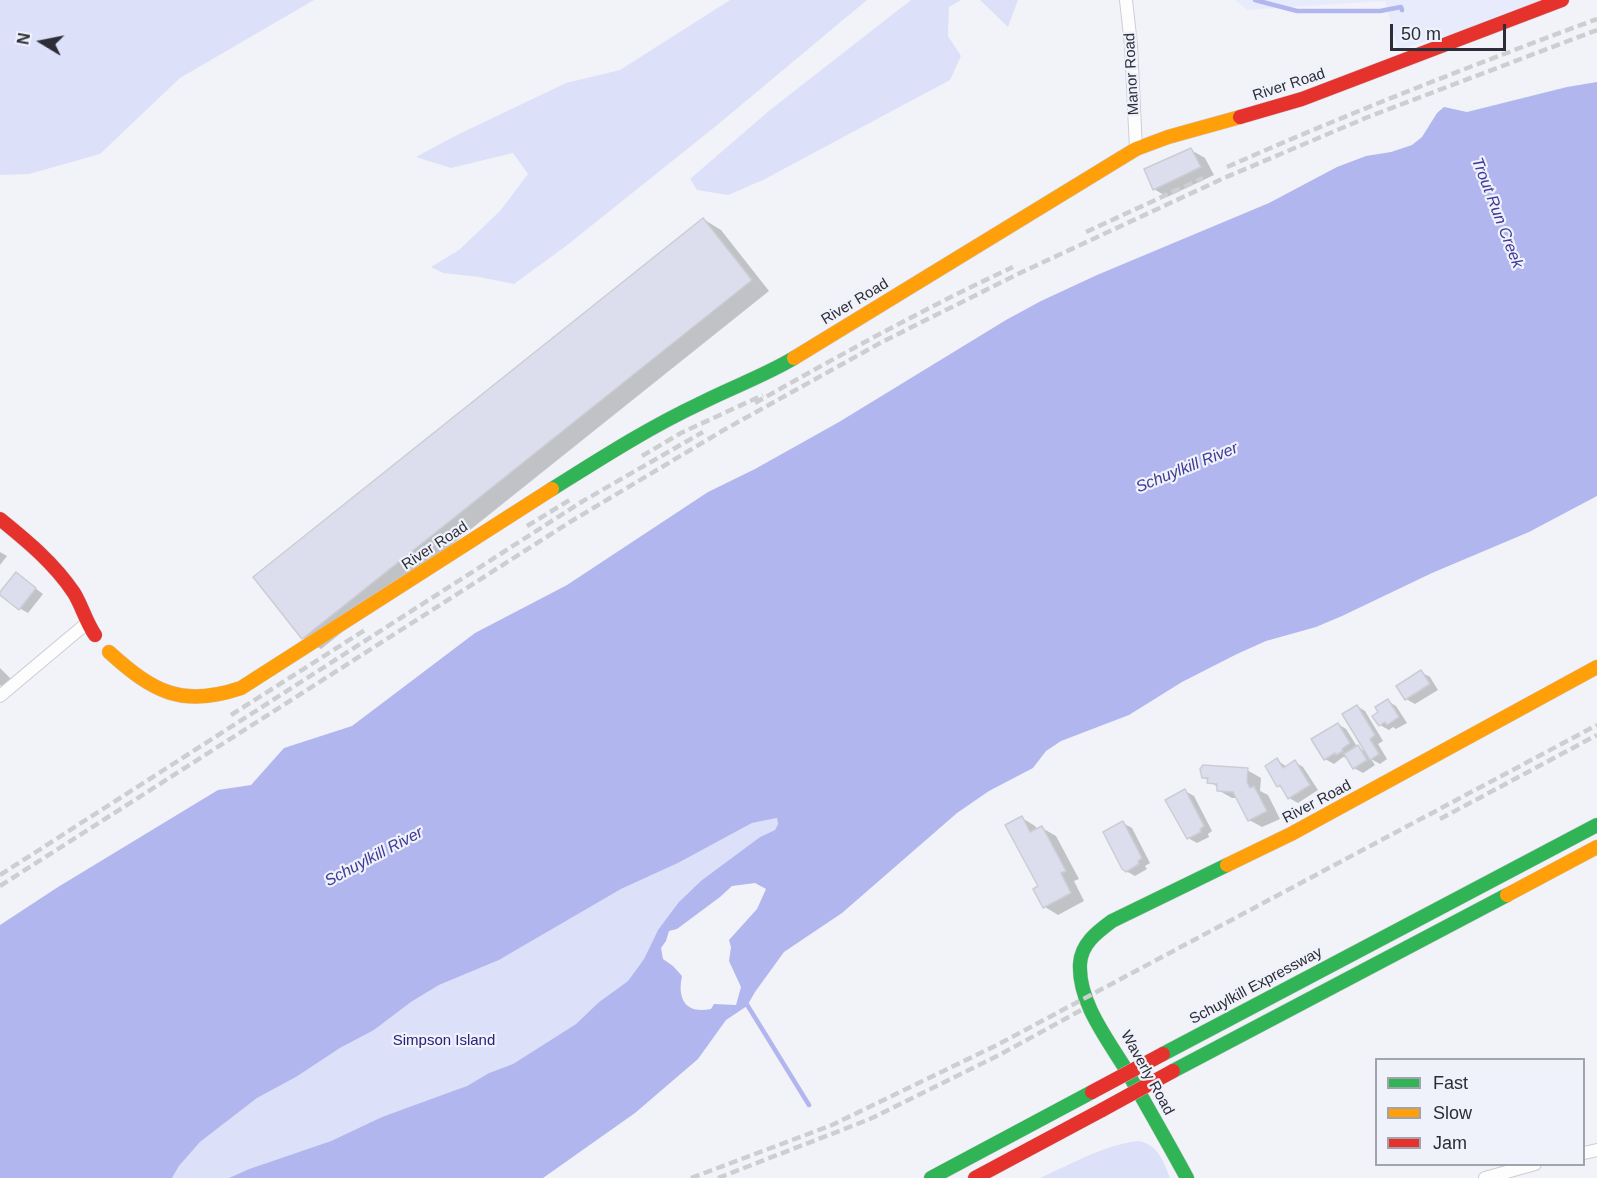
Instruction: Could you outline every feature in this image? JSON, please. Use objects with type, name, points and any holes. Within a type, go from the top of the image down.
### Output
[{"type":"main road","name":"River Road","points":[[109,652],[160,691],[196,698],[210,698],[226,694],[254,681],[597,461],[698,404],[790,360],[1136,149],[1168,137],[1302,99],[1562,0]]},
{"type":"main road","points":[[0,519],[45,557],[62,575],[76,596],[91,629]]},
{"type":"main road","name":"River Road","points":[[1082,982],[1080,963],[1085,946],[1091,937],[1112,921],[1302,829],[1597,668]]},
{"type":"main road","name":"Schuylkill Expressway","points":[[931,1178],[1597,825]]},
{"type":"main road","points":[[975,1178],[1597,847]]},
{"type":"main road","name":"Waverly Road","points":[[1082,982],[1101,1024],[1187,1178]]},
{"type":"street","name":"Manor Road","points":[[1126,0],[1136,149]]},
{"type":"street","points":[[0,696],[91,629]]},
{"type":"street","points":[[1485,1178],[1528,1166]]},
{"type":"shaded area","points":[[1235,0],[1541,0],[1463,30],[1398,50],[1385,1],[1247,10]]},
{"type":"green space","points":[[0,0],[314,0],[180,78],[100,154],[29,174],[0,175]]},
{"type":"green space","points":[[730,0],[867,0],[716,126],[566,246],[514,284],[443,273],[431,267],[459,250],[500,211],[528,174],[513,153],[451,168],[416,157],[566,83],[620,70]]},
{"type":"green space","points":[[911,0],[961,0],[949,7],[948,36],[961,56],[950,80],[763,180],[728,195],[697,190],[690,179],[770,110]]},
{"type":"green space","points":[[980,0],[1018,0],[1008,27]]},
{"type":"green space","name":"Simpson Island","points":[[777,818],[778,824],[775,830],[760,837],[702,880],[658,930],[644,959],[628,981],[599,1002],[576,1024],[513,1064],[489,1073],[446,1095],[382,1117],[331,1141],[229,1178],[172,1178],[179,1166],[200,1142],[257,1098],[374,1030],[411,1002],[439,985],[499,960],[621,889],[678,863],[752,823]]},
{"type":"green space","points":[[1138,1141],[1155,1150],[1163,1160],[1170,1178],[1040,1178],[1113,1146]]},
{"type":"water","name":"Schuylkill River","points":[[1597,82],[1597,496],[1529,532],[1432,573],[1342,616],[1316,627],[1266,641],[1237,654],[1182,682],[1129,715],[1061,741],[1046,751],[1033,768],[989,791],[957,813],[842,913],[784,952],[747,1006],[726,1020],[698,1059],[635,1113],[543,1178],[229,1178],[331,1141],[382,1117],[467,1086],[489,1073],[513,1064],[576,1024],[599,1002],[628,981],[644,959],[658,930],[679,902],[702,880],[760,837],[775,830],[778,824],[777,818],[752,823],[678,863],[621,889],[499,960],[439,985],[411,1002],[374,1030],[257,1098],[200,1142],[179,1166],[172,1178],[0,1178],[0,925],[218,790],[251,785],[284,748],[352,726],[475,633],[567,585],[708,492],[755,469],[839,422],[1041,301],[1269,203],[1337,167],[1366,156],[1391,152],[1412,145],[1422,137],[1437,113],[1444,107],[1467,112],[1567,87]],"holes":[[[755,883],[766,889],[757,909],[729,940],[731,947],[729,961],[741,987],[736,1005],[714,1004],[711,1009],[702,1010],[690,1007],[682,998],[682,976],[663,959],[661,948],[669,931],[677,929],[732,886]]]},
{"type":"building","points":[[1191,148],[1201,167],[1153,190],[1144,169]]},
{"type":"building","points":[[703,218],[752,280],[302,639],[253,577]]},
{"type":"building","points":[[16,572],[36,588],[19,610],[0,595]]},
{"type":"building","points":[[1421,670],[1430,684],[1405,700],[1396,686]]},
{"type":"building","points":[[1388,699],[1399,717],[1387,725],[1385,722],[1379,726],[1372,716],[1378,712],[1375,707]]},
{"type":"building","points":[[1357,705],[1375,735],[1370,739],[1379,754],[1370,760],[1342,714]]},
{"type":"building","points":[[1338,723],[1350,743],[1342,749],[1343,751],[1324,760],[1311,739]]},
{"type":"building","points":[[1358,745],[1367,760],[1353,769],[1344,754]]},
{"type":"building","points":[[1277,758],[1283,768],[1295,760],[1310,785],[1288,799],[1280,785],[1277,787],[1265,766]]},
{"type":"building","points":[[1203,765],[1248,768],[1247,782],[1250,788],[1254,786],[1267,811],[1248,821],[1233,792],[1217,791],[1217,784],[1207,783],[1208,778],[1202,778],[1200,769]]},
{"type":"building","points":[[1185,789],[1204,826],[1200,829],[1201,832],[1187,839],[1165,800]]},
{"type":"building","points":[[1022,816],[1030,832],[1042,826],[1066,871],[1061,873],[1071,893],[1043,908],[1033,889],[1038,886],[1005,825]]},
{"type":"building","points":[[1123,821],[1142,858],[1138,861],[1139,864],[1126,872],[1122,869],[1103,832]]},
{"type":"waterway","name":"Trout Run Creek","points":[[1255,0],[1297,11],[1380,11],[1401,7],[1402,10]]},
{"type":"waterway","points":[[746,1003],[809,1105]]},
{"type":"railway","points":[[1227,167],[1411,90],[1597,19]]},
{"type":"railway","points":[[0,886],[570,522],[722,431],[882,342],[1020,273],[1224,178],[1368,117],[1597,30]]},
{"type":"railway","points":[[1086,232],[1203,178]]},
{"type":"railway","points":[[755,403],[883,332],[1013,267]]},
{"type":"railway","points":[[642,456],[681,433],[763,395]]},
{"type":"railway","points":[[0,875],[583,501],[703,432]]},
{"type":"railway","points":[[527,526],[573,498]]},
{"type":"railway","points":[[231,715],[365,630]]},
{"type":"railway","points":[[691,1178],[832,1125],[997,1045],[1597,725]]},
{"type":"railway","points":[[1440,819],[1597,735]]},
{"type":"railway","points":[[718,1178],[870,1119],[1001,1054],[1085,1008]]},
{"type":"traffic: fast","points":[[552,489],[661,423],[794,358]]},
{"type":"traffic: fast","points":[[1163,1054],[1597,825]]},
{"type":"traffic: fast","points":[[1187,1178],[1096,1021],[1084,993],[1080,964],[1083,950],[1096,934],[1112,921],[1227,865]]},
{"type":"traffic: fast","points":[[1173,1071],[1507,895]]},
{"type":"traffic: fast","points":[[931,1178],[1092,1092]]},
{"type":"traffic: slow","points":[[794,358],[1136,149],[1168,137],[1240,117]]},
{"type":"traffic: slow","points":[[109,652],[140,677],[169,692],[185,696],[202,696],[241,688],[552,489]]},
{"type":"traffic: slow","points":[[1227,865],[1291,834],[1597,667]]},
{"type":"traffic: slow","points":[[1507,895],[1597,847]]},
{"type":"traffic: jam","points":[[1240,117],[1302,99],[1562,0]]},
{"type":"traffic: jam","points":[[0,519],[40,553],[58,572],[77,598],[95,635]]},
{"type":"traffic: jam","points":[[1092,1092],[1163,1054]]},
{"type":"traffic: jam","points":[[1102,1110],[1173,1071]]},
{"type":"traffic: jam","points":[[975,1178],[1102,1110]]}]
